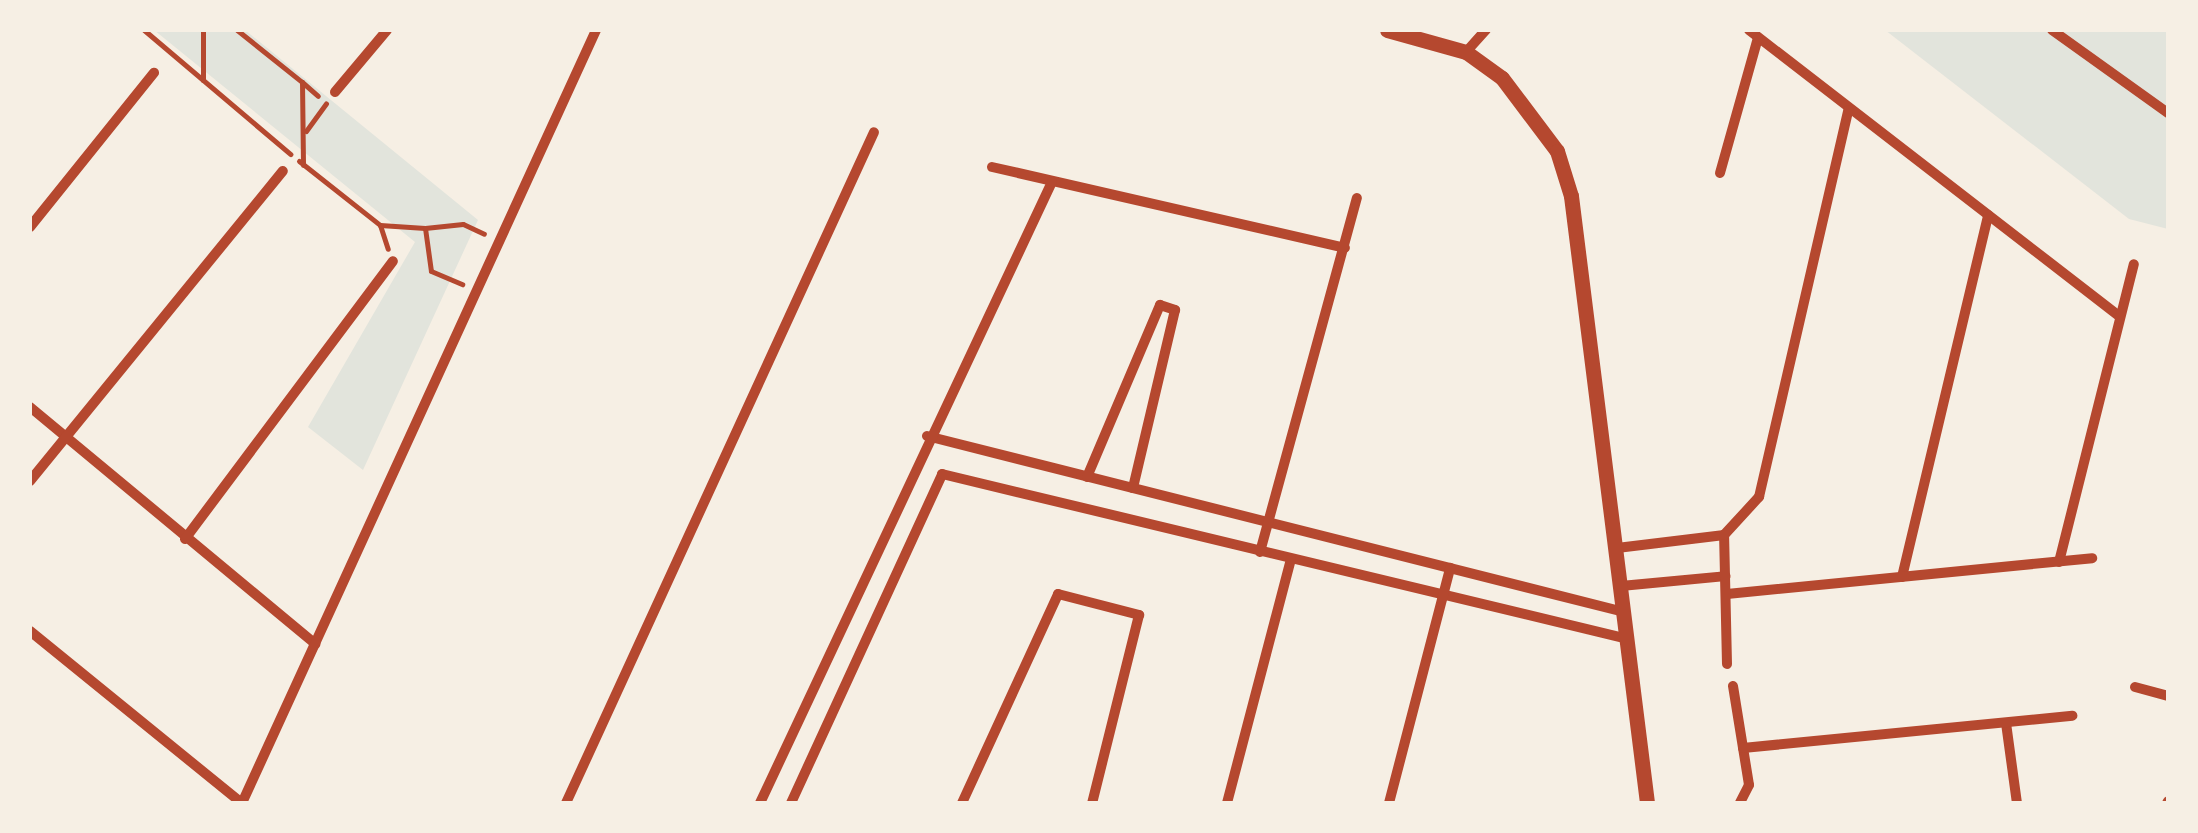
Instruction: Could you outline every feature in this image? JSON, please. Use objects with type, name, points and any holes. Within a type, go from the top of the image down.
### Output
[{"type":"street","points":[[335,92],[387,30]]},
{"type":"street","points":[[30,631],[242,803],[596,30]]},
{"type":"street","points":[[1387,30],[1466,52],[1502,78],[1557,152],[1571,196],[1646,803]]},
{"type":"street","points":[[1466,52],[1486,30]]},
{"type":"street","points":[[2052,30],[2168,113]]},
{"type":"street","points":[[1720,173],[1754,34],[2118,314]]},
{"type":"street","points":[[30,227],[154,73]]},
{"type":"street","points":[[1617,548],[1724,535],[1759,497],[1848,110]]},
{"type":"street","points":[[566,803],[874,132]]},
{"type":"street","points":[[992,168],[1345,248]]},
{"type":"street","points":[[30,481],[283,171]]},
{"type":"street","points":[[760,803],[928,436],[1052,182]]},
{"type":"street","points":[[1260,552],[1357,198]]},
{"type":"street","points":[[1902,577],[1988,215]]},
{"type":"street","points":[[185,538],[393,261]]},
{"type":"street","points":[[2059,562],[2118,314],[2134,264]]},
{"type":"street","points":[[1086,476],[1160,305],[1175,310],[1133,488]]},
{"type":"street","points":[[30,407],[316,644]]},
{"type":"street","points":[[928,436],[1624,612]]},
{"type":"street","points":[[791,803],[942,474],[1628,639]]},
{"type":"street","points":[[1724,535],[1727,664]]},
{"type":"street","points":[[1727,594],[2092,558]]},
{"type":"street","points":[[1227,803],[1291,559]]},
{"type":"street","points":[[1389,803],[1450,568]]},
{"type":"street","points":[[1622,586],[1726,576]]},
{"type":"street","points":[[962,803],[1058,594],[1139,615],[1092,803]]},
{"type":"street","points":[[1733,686],[1749,785],[1740,803]]},
{"type":"street","points":[[2134,687],[2168,696]]},
{"type":"street","points":[[1743,748],[2072,716]]},
{"type":"street","points":[[2006,723],[2017,803]]},
{"type":"path","points":[[144,30],[380,225],[393,261]]},
{"type":"path","points":[[203,30],[203,80]]},
{"type":"path","points":[[237,30],[326,103]]},
{"type":"path","points":[[302,82],[304,165]]},
{"type":"path","points":[[304,133],[335,92]]},
{"type":"path","points":[[380,225],[424,228],[463,224],[499,242]]},
{"type":"path","points":[[424,228],[431,270],[477,291]]},
{"type":"shaded area","points":[[154,30],[245,30],[478,220],[363,470],[308,427],[415,242]]},
{"type":"shaded area","points":[[1885,30],[2168,30],[2168,229],[2129,219]]}]
